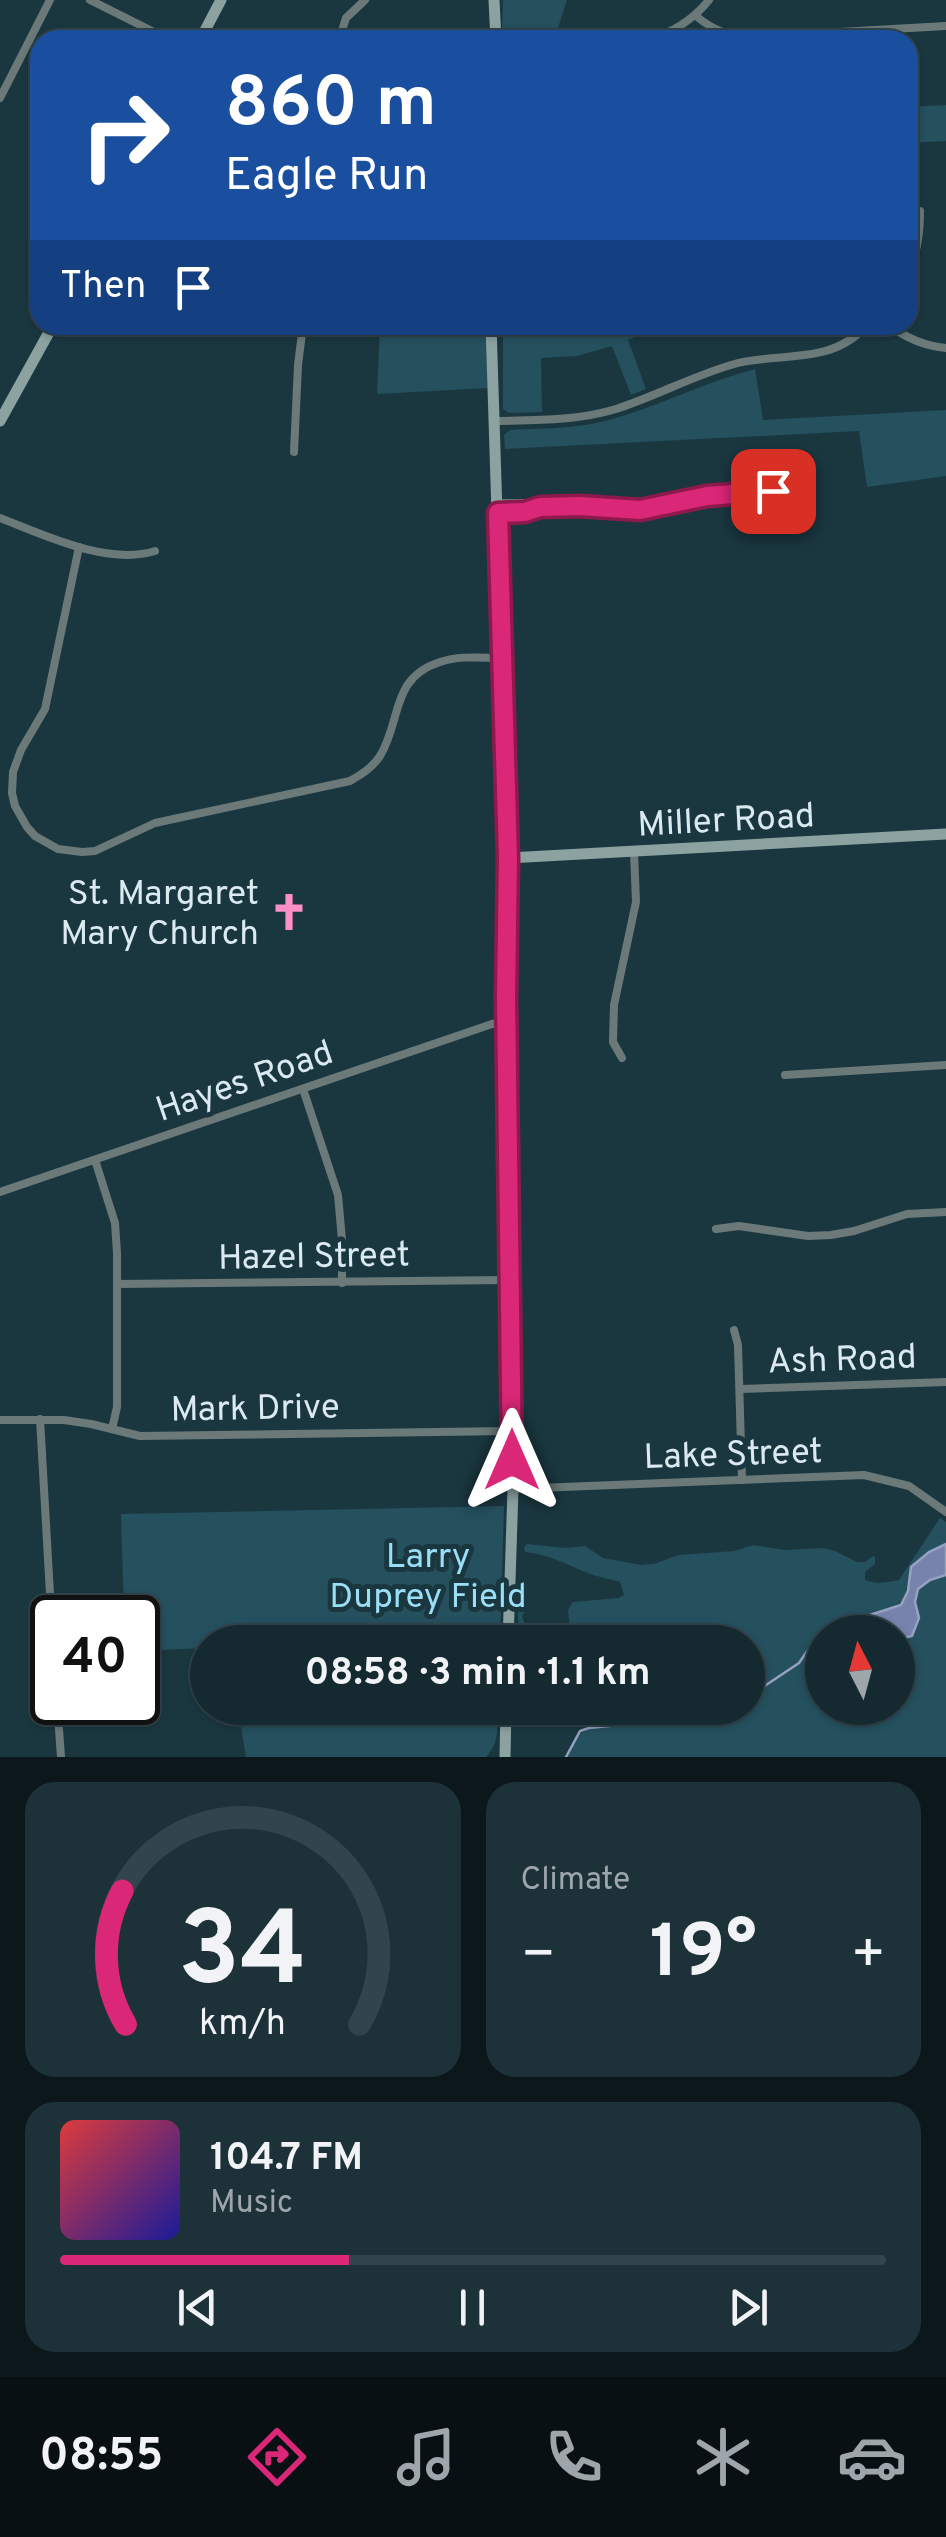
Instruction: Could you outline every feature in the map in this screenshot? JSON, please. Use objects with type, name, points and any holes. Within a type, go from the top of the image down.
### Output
[{"type":"street","points":[[35,30],[50,0]]},
{"type":"street","points":[[90,0],[150,30]]},
{"type":"street","points":[[205,30],[221,0]]},
{"type":"street","points":[[342,30],[346,18],[364,0]]},
{"type":"street","points":[[494,0],[496,30]]},
{"type":"street","points":[[675,30],[696,16],[709,0]]},
{"type":"street","points":[[696,16],[716,30]]},
{"type":"street","points":[[874,30],[946,26]]},
{"type":"street","points":[[0,98],[30,39]]},
{"type":"street","points":[[918,239],[920,210]]},
{"type":"street","points":[[0,421],[47,335]]},
{"type":"street","points":[[294,452],[302,335]]},
{"type":"street","points":[[491,335],[508,858],[506,1022],[513,1489],[509,1625]]},
{"type":"street","points":[[494,421],[588,416],[740,363],[826,352],[856,335]]},
{"type":"street","points":[[903,335],[946,348]]},
{"type":"street","points":[[498,508],[525,512],[540,507],[580,506],[640,510],[707,496],[796,492]]},
{"type":"street","points":[[0,518],[79,546],[136,556],[154,550]]},
{"type":"street","points":[[79,546],[45,709],[16,760],[12,783],[16,806],[26,827],[58,849],[94,850],[156,823],[350,781],[380,756],[402,692],[419,673],[458,658],[503,658]]},
{"type":"street","name":"Miller Road","points":[[508,858],[946,834]]},
{"type":"street","points":[[622,1058],[612,1042],[614,1006],[636,902],[634,852]]},
{"type":"street","name":"Hayes Road","points":[[0,1192],[506,1022]]},
{"type":"street","points":[[785,1075],[946,1065]]},
{"type":"street","points":[[302,1089],[338,1195],[342,1284]]},
{"type":"street","points":[[95,1160],[115,1222],[116,1407],[112,1430]]},
{"type":"street","points":[[716,1229],[739,1226],[820,1236],[854,1231],[907,1214],[946,1212]]},
{"type":"street","name":"Hazel Street","points":[[117,1284],[511,1280]]},
{"type":"street","points":[[734,1330],[738,1345],[742,1480]]},
{"type":"street","name":"Ash Road","points":[[740,1389],[946,1382]]},
{"type":"street","points":[[40,1419],[50,1595]]},
{"type":"street","name":"Mark Drive","points":[[0,1420],[91,1424],[140,1436],[512,1431]]},
{"type":"street","name":"Lake Street","points":[[513,1489],[864,1474],[908,1486],[946,1512]]},
{"type":"street","points":[[58,1725],[60,1757]]},
{"type":"street","points":[[504,1757],[505,1725]]},
{"type":"green space","points":[[503,0],[567,0],[557,30],[502,30]]},
{"type":"green space","points":[[946,105],[946,141],[918,142],[918,106]]},
{"type":"green space","points":[[380,335],[486,335],[488,388],[377,394]]},
{"type":"green space","points":[[503,335],[639,335],[628,340],[646,389],[631,395],[612,346],[577,356],[541,358],[542,412],[509,413],[503,409]]},
{"type":"green space","points":[[755,369],[763,420],[946,410],[946,476],[867,487],[859,431],[505,449],[504,435],[510,430],[605,421]]},
{"type":"green space","name":"Larry Duprey Field","points":[[504,1506],[500,1625],[190,1625],[190,1649],[160,1650],[160,1595],[123,1595],[121,1514]]},
{"type":"green space","points":[[940,1518],[946,1522],[946,1757],[565,1757],[576,1737],[601,1725],[765,1725],[765,1625],[570,1625],[568,1610],[573,1602],[619,1598],[624,1595],[620,1582],[525,1552],[527,1544],[585,1546],[603,1558],[641,1565],[678,1555],[735,1551],[753,1545],[785,1550],[823,1548],[857,1562],[875,1557],[875,1564],[865,1572],[865,1580],[899,1580]]},
{"type":"green space","points":[[520,1598],[526,1608],[522,1617],[526,1625],[518,1625]]},
{"type":"green space","name":"Larry Duprey Field","points":[[241,1725],[497,1725],[494,1746],[486,1757],[246,1757]]},
{"type":"shaded area","points":[[946,1544],[946,1575],[918,1589],[915,1602],[919,1618],[915,1628],[915,1615],[870,1615],[901,1605],[908,1591],[911,1567]]},
{"type":"waterway","points":[[765,1686],[799,1663],[805,1654]]},
{"type":"waterway","points":[[566,1757],[580,1731],[619,1725]]},
{"type":"place","name":"St. Margaret Mary Church","points":[[289,912]]},
{"type":"route","points":[[512,1460],[508,858],[498,513],[580,506],[640,510],[707,496],[773,491]]}]
